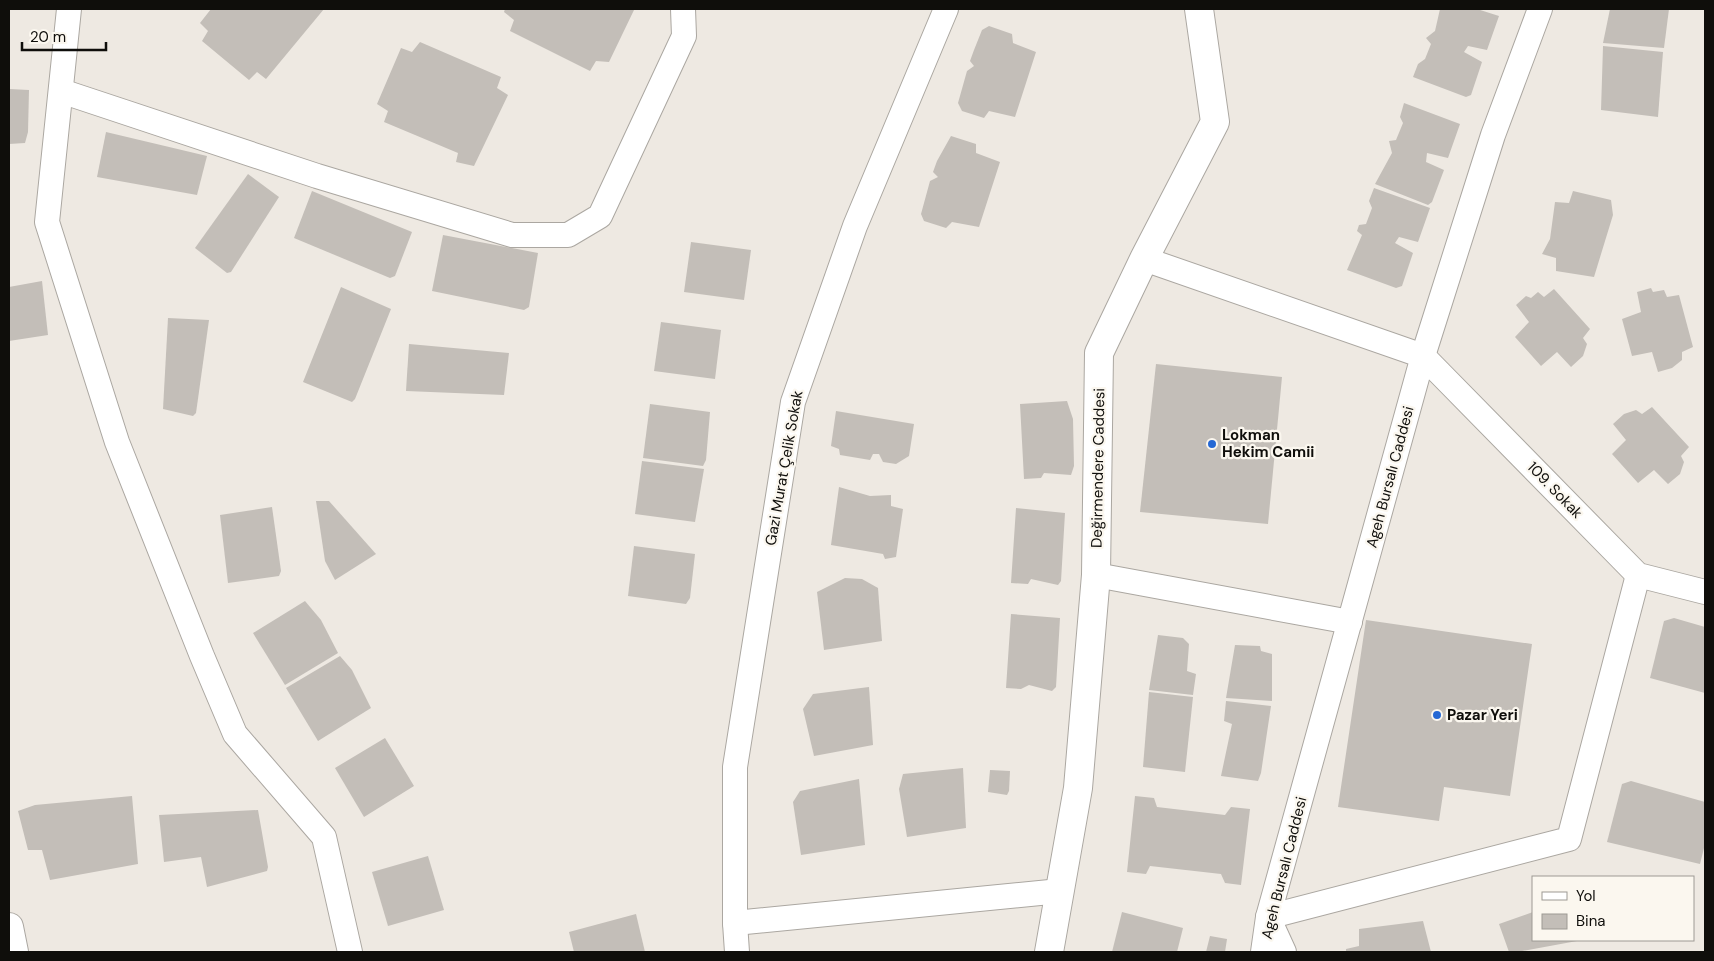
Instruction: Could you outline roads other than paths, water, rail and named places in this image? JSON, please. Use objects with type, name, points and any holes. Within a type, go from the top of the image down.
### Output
[{"type":"street","points":[[69,9],[47,222],[117,442],[198,647],[235,734],[324,837],[350,952]]},
{"type":"street","points":[[61,91],[317,176],[512,235],[568,235],[600,216],[684,36],[683,9]]},
{"type":"street","name":"Gazi Murat Çelik Sokak","points":[[737,952],[735,922],[735,767],[792,402],[855,226],[946,9]]},
{"type":"street","name":"Değirmendere Caddesi","points":[[1049,952],[1078,788],[1096,574],[1100,352],[1144,259],[1215,122],[1199,9]]},
{"type":"street","name":"Ageh Bursalı Caddesi","points":[[1263,952],[1268,917],[1423,356],[1494,135],[1540,9]]},
{"type":"street","points":[[1144,259],[1423,356]]},
{"type":"street","name":"109. Sokak","points":[[1423,356],[1638,575]]},
{"type":"street","points":[[1096,574],[1350,622]]},
{"type":"street","points":[[1284,952],[1268,917],[1569,839],[1638,575],[1705,592]]},
{"type":"street","points":[[735,922],[1060,891]]},
{"type":"street","points":[[9,927],[14,952]]},
{"type":"place","name":"Lokman Hekim Camii","points":[[1212,444]]},
{"type":"place","name":"Pazar Yeri","points":[[1437,715]]}]
